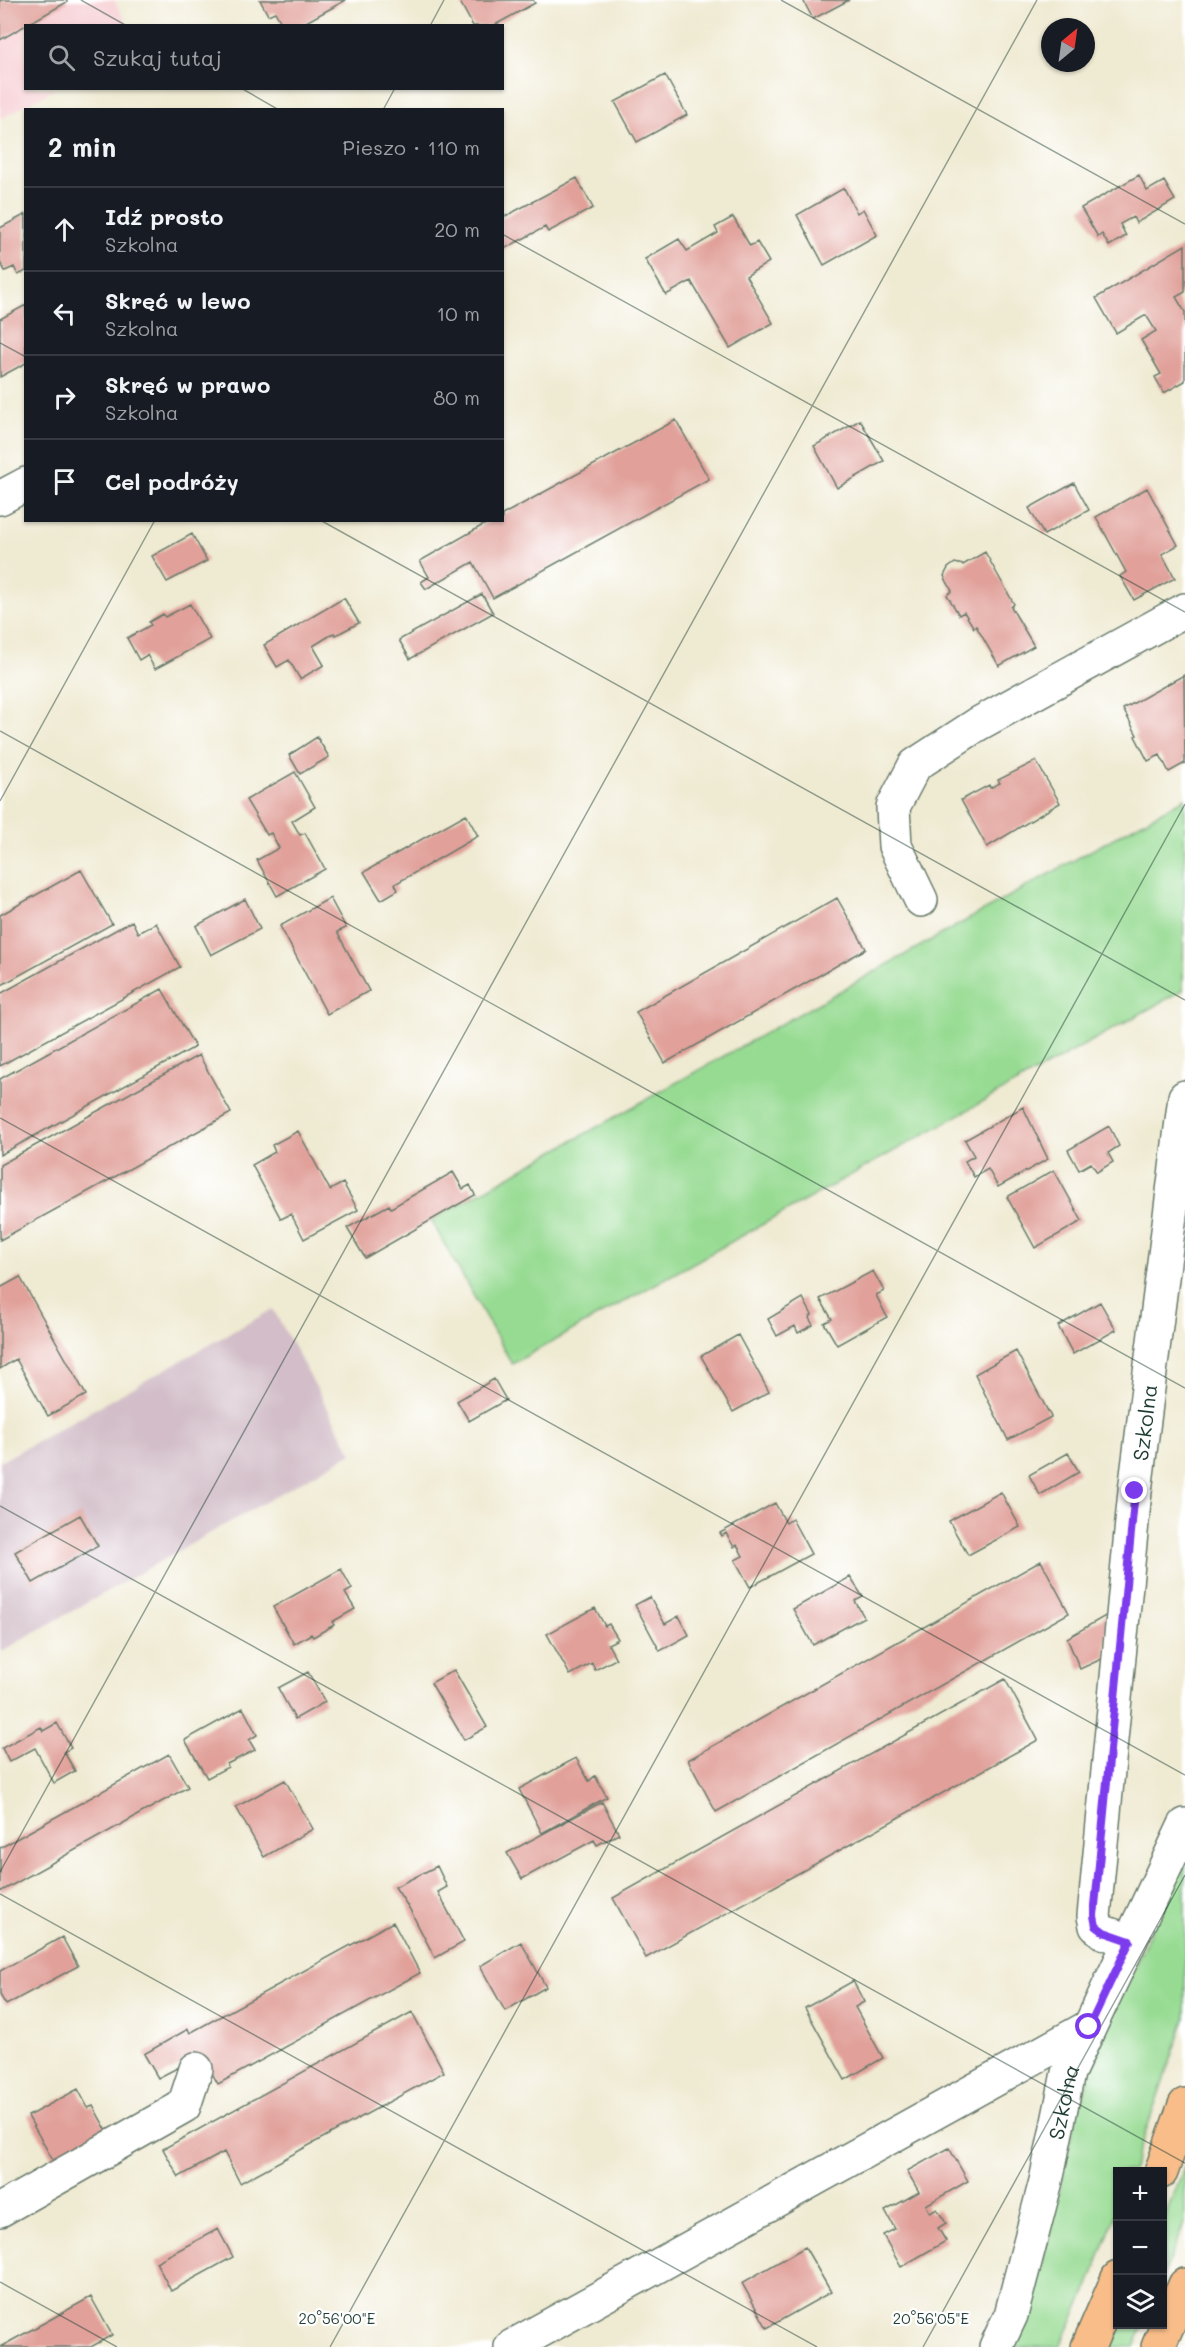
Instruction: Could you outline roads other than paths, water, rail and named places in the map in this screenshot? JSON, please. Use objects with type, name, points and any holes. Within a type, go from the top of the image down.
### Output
[{"type":"main road","points":[[1163,2167],[1185,2105]]},
{"type":"main road","points":[[1158,2347],[1185,2284]]},
{"type":"main road","points":[[1088,2347],[1113,2290]]},
{"type":"street","points":[[0,498],[24,485]]},
{"type":"street","points":[[921,900],[895,846],[893,807],[915,765],[978,724],[1185,610]]},
{"type":"street","name":"Szkolna","points":[[996,2347],[1011,2314],[1046,2181],[1068,2073],[1130,1941],[1104,1932],[1096,1926],[1094,1916],[1135,1491],[1185,1097]]},
{"type":"street","points":[[1130,1941],[1185,1825]]},
{"type":"street","points":[[511,2347],[1089,2027]]},
{"type":"street","points":[[0,2210],[184,2106],[196,2069]]}]
